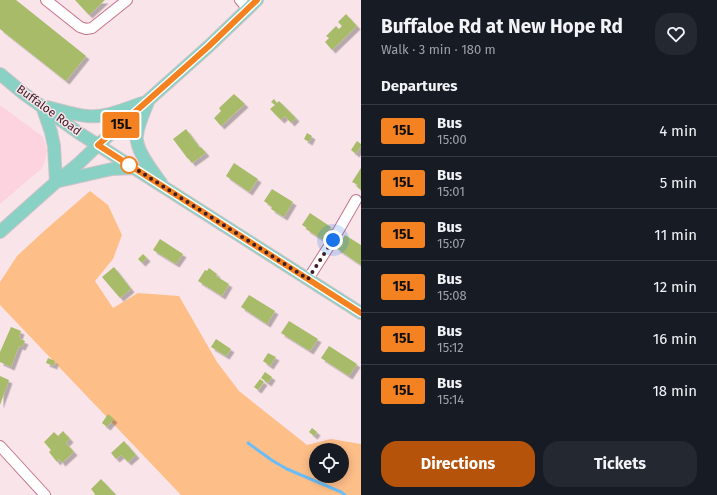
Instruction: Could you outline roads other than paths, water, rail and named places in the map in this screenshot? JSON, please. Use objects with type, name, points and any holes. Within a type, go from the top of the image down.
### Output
[{"type":"main road","points":[[0,232],[209,46],[244,4],[257,0]]},
{"type":"main road","name":"Buffaloe Road","points":[[0,74],[72,128],[361,314]]},
{"type":"main road","points":[[42,106],[87,116],[96,116],[117,112],[148,101]]},
{"type":"main road","points":[[148,101],[136,136],[136,142],[140,152],[163,187]]},
{"type":"main road","points":[[42,106],[54,146],[56,182]]},
{"type":"main road","points":[[56,182],[112,169],[134,168]]},
{"type":"street","points":[[46,0],[80,27],[86,29],[92,28],[127,0]]},
{"type":"street","points":[[308,279],[356,200]]},
{"type":"street","points":[[0,446],[45,495]]},
{"type":"waterway","points":[[248,443],[287,469],[345,495]]}]
